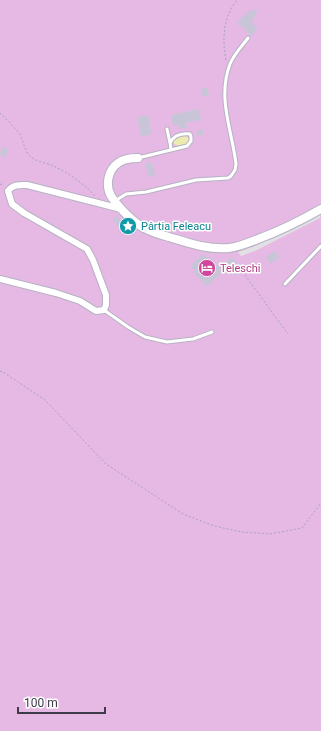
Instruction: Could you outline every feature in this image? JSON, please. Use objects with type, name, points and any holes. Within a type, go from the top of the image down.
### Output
[{"type":"street","points":[[138,158],[128,159],[117,163],[109,174],[108,180],[111,196],[122,210],[144,228],[155,233],[200,246],[212,248],[238,246],[279,232],[321,209]]},
{"type":"street","points":[[0,279],[56,293],[80,301],[96,311],[104,310],[106,305],[106,295],[93,260],[87,249],[24,213],[12,204],[8,191],[11,187],[27,185],[122,210]]},
{"type":"lane","points":[[115,201],[126,194],[146,192],[196,180],[228,178],[231,176],[235,170],[236,164],[225,105],[225,87],[228,72],[233,59],[248,38]]},
{"type":"lane","points":[[166,129],[171,149]]},
{"type":"lane","points":[[138,158],[187,146],[192,137],[190,134],[177,135],[172,139],[170,145]]},
{"type":"lane","points":[[285,284],[321,246]]},
{"type":"lane","points":[[104,310],[145,337],[167,342],[193,339],[212,332]]},
{"type":"path","points":[[228,72],[224,51],[224,31],[228,13],[237,0]]},
{"type":"path","points":[[0,113],[20,134],[26,152],[33,159],[51,165],[66,173],[90,190],[98,198]]},
{"type":"path","points":[[245,275],[288,334]]},
{"type":"path","points":[[0,371],[45,400],[106,464],[183,514],[214,526],[242,532],[270,534],[302,528],[321,503]]},
{"type":"shaded area","points":[[0,0],[321,0],[321,731],[0,731]]},
{"type":"shaded area","points":[[185,136],[188,137],[189,140],[186,144],[179,146],[174,144],[176,139]]},
{"type":"shaded area","points":[[321,213],[320,218],[257,250],[241,256],[238,252],[255,246]]},
{"type":"building","points":[[258,9],[252,23],[258,29],[251,36],[237,22],[249,11]]},
{"type":"building","points":[[207,87],[209,95],[203,97],[201,89]]},
{"type":"building","points":[[199,109],[201,120],[186,123],[187,128],[179,129],[178,125],[173,126],[171,115]]},
{"type":"building","points":[[148,115],[152,134],[141,137],[137,117]]},
{"type":"building","points":[[202,129],[204,135],[198,136],[196,131]]},
{"type":"building","points":[[1,147],[8,148],[6,157],[0,156]]},
{"type":"building","points":[[152,162],[155,176],[149,177],[145,164]]},
{"type":"building","points":[[117,216],[123,223],[119,227],[112,220]]},
{"type":"building","points":[[275,251],[280,257],[271,264],[265,257]]},
{"type":"building","name":"Teleschi","points":[[203,254],[208,259],[210,257],[220,267],[232,257],[243,270],[235,276],[227,267],[207,287],[193,272],[195,271],[190,266]]},
{"type":"place","name":"Pârtia Feleacu","points":[[128,226]]},
{"type":"place","name":"Teleschi","points":[[207,268]]}]
